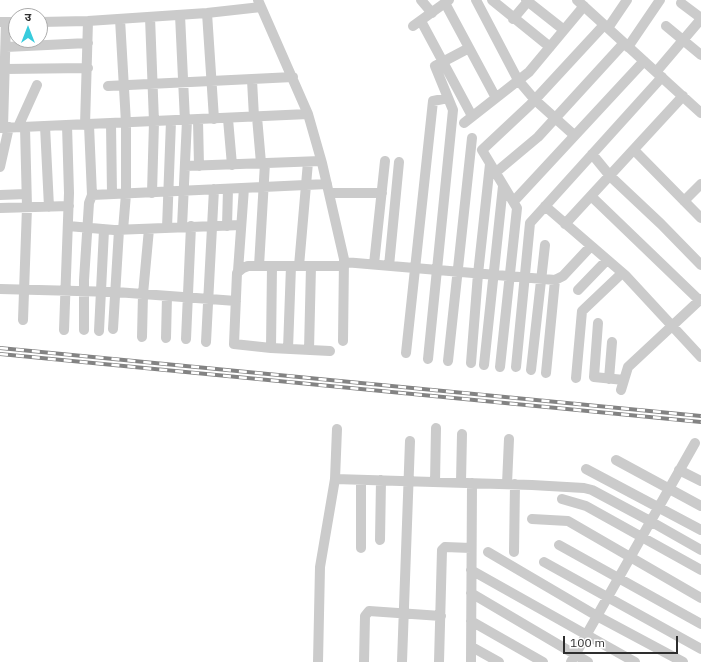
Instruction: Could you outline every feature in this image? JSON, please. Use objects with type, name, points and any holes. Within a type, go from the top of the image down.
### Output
[{"type":"street","points":[[421,0],[432,13]]},
{"type":"street","points":[[476,0],[518,80],[535,100],[556,117],[574,135]]},
{"type":"street","points":[[492,0],[513,19],[550,47]]},
{"type":"street","points":[[513,19],[527,0],[564,30]]},
{"type":"street","points":[[471,363],[478,274],[493,169],[538,137],[626,45],[660,0]]},
{"type":"street","points":[[496,98],[469,48],[447,2],[417,24],[443,62],[468,119],[496,98],[529,72],[564,30],[580,3],[701,113]]},
{"type":"street","points":[[500,367],[517,210],[514,201],[493,169],[483,149],[535,100],[606,26],[623,2]]},
{"type":"street","points":[[516,368],[530,223],[592,154],[659,75],[701,19],[681,3]]},
{"type":"street","points":[[48,22],[207,14],[260,4],[308,114],[328,189],[344,264],[343,341]]},
{"type":"street","points":[[207,14],[214,119]]},
{"type":"street","points":[[180,15],[186,120],[185,190],[188,297],[186,339]]},
{"type":"street","points":[[150,17],[154,122],[152,193]]},
{"type":"street","points":[[114,329],[116,257],[126,194],[126,123],[120,19]]},
{"type":"street","points":[[84,330],[89,203],[92,195],[87,125],[88,21]]},
{"type":"street","points":[[7,22],[5,69],[11,127],[26,194],[23,320]]},
{"type":"street","points":[[666,26],[701,55]]},
{"type":"street","points":[[6,47],[88,43]]},
{"type":"street","points":[[428,359],[453,110],[435,66],[469,48]]},
{"type":"street","points":[[514,201],[644,61]]},
{"type":"street","points":[[5,69],[88,68]]},
{"type":"street","points":[[108,86],[293,77]]},
{"type":"street","points":[[252,80],[263,163],[259,266]]},
{"type":"street","points":[[0,167],[2,153],[11,127],[38,85]]},
{"type":"street","points":[[565,224],[683,96]]},
{"type":"street","points":[[406,353],[433,101],[448,98]]},
{"type":"street","points":[[11,127],[228,119],[308,114]]},
{"type":"street","points":[[228,119],[232,165]]},
{"type":"street","points":[[198,120],[199,166]]},
{"type":"street","points":[[166,228],[171,121]]},
{"type":"street","points":[[111,124],[112,194]]},
{"type":"street","points":[[64,330],[69,206],[67,125]]},
{"type":"street","points":[[46,126],[49,206]]},
{"type":"street","points":[[448,362],[472,138]]},
{"type":"street","points":[[634,150],[701,218]]},
{"type":"street","points":[[592,154],[610,176],[661,224],[701,265]]},
{"type":"street","points":[[186,166],[321,161]]},
{"type":"street","points":[[374,264],[385,161]]},
{"type":"street","points":[[288,349],[295,266],[308,162]]},
{"type":"street","points":[[389,266],[399,162]]},
{"type":"street","points":[[684,201],[701,184]]},
{"type":"street","points":[[92,195],[305,186],[382,193]]},
{"type":"street","points":[[484,365],[504,186]]},
{"type":"street","points":[[244,188],[234,344],[271,348],[330,351]]},
{"type":"street","points":[[206,342],[214,189]]},
{"type":"street","points":[[227,226],[228,189]]},
{"type":"street","points":[[0,194],[26,194]]},
{"type":"street","points":[[592,196],[700,300],[628,367],[622,385],[609,379],[594,377],[598,323]]},
{"type":"street","points":[[0,208],[69,206]]},
{"type":"street","points":[[545,206],[622,273],[701,357]]},
{"type":"street","points":[[68,226],[104,230],[121,230],[241,225]]},
{"type":"street","points":[[142,337],[143,294],[150,229]]},
{"type":"street","points":[[99,331],[104,230]]},
{"type":"street","points":[[531,370],[544,245]]},
{"type":"street","points":[[238,271],[248,266],[374,264],[555,280],[563,276],[591,246]]},
{"type":"street","points":[[578,290],[607,260]]},
{"type":"street","points":[[271,348],[272,266]]},
{"type":"street","points":[[309,350],[312,266]]},
{"type":"street","points":[[576,378],[582,311],[622,273]]},
{"type":"street","points":[[546,373],[555,280]]},
{"type":"street","points":[[0,289],[116,292],[236,301]]},
{"type":"street","points":[[166,338],[167,296]]},
{"type":"street","points":[[609,379],[612,342]]},
{"type":"street","points":[[435,482],[436,428]]},
{"type":"street","points":[[318,662],[320,567],[335,479],[337,429]]},
{"type":"street","points":[[460,482],[462,434]]},
{"type":"street","points":[[509,439],[514,552]]},
{"type":"street","points":[[402,662],[410,441]]},
{"type":"street","points":[[573,658],[695,443]]},
{"type":"street","points":[[616,460],[701,506]]},
{"type":"street","points":[[586,469],[701,530]]},
{"type":"street","points":[[679,470],[701,481]]},
{"type":"street","points":[[335,479],[511,484],[588,489],[650,521],[701,550]]},
{"type":"street","points":[[361,480],[361,548]]},
{"type":"street","points":[[380,540],[381,480]]},
{"type":"street","points":[[471,662],[472,483]]},
{"type":"street","points":[[562,499],[586,506],[701,570]]},
{"type":"street","points":[[532,519],[568,521],[701,598]]},
{"type":"street","points":[[559,545],[619,577],[701,624]]},
{"type":"street","points":[[439,662],[443,548],[471,548]]},
{"type":"street","points":[[488,552],[597,616],[683,662]]},
{"type":"street","points":[[544,562],[701,649]]},
{"type":"street","points":[[471,570],[635,662]]},
{"type":"street","points":[[471,593],[573,658],[588,662]]},
{"type":"street","points":[[364,662],[365,616],[367,613],[372,611],[441,616]]},
{"type":"street","points":[[471,621],[543,662]]},
{"type":"street","points":[[472,647],[499,662]]},
{"type":"railway","points":[[0,348],[701,416]]},
{"type":"railway","points":[[0,354],[701,422]]}]
